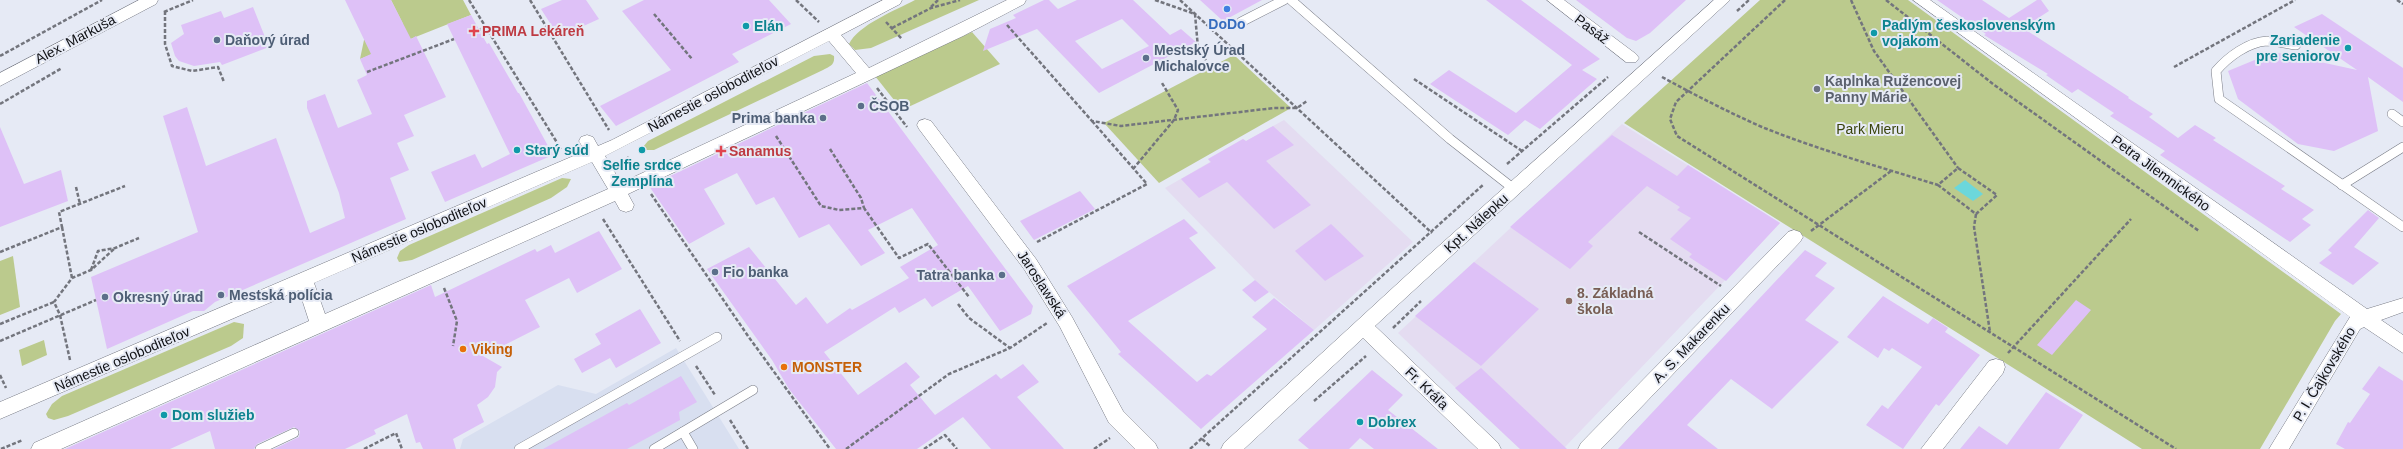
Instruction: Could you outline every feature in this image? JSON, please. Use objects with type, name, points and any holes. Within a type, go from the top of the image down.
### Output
[{"type":"street","name":"Alex. Markuša","points":[[0,80],[83,34],[151,0]]},
{"type":"street","name":"Námestie osloboditeľov","points":[[0,411],[571,165],[591,148],[618,144],[895,0]]},
{"type":"street","points":[[41,449],[320,326],[593,203],[622,198],[642,181],[914,53],[1019,0]]},
{"type":"street","name":"Pasáž","points":[[1554,0],[1631,58]]},
{"type":"street","name":"Kpt. Nálepku","points":[[1231,449],[1363,326],[1723,0]]},
{"type":"street","name":"Petra Jilemnického","points":[[1920,0],[2363,318],[2403,345]]},
{"type":"street","points":[[831,33],[866,76]]},
{"type":"street","name":"Jaroslawská","points":[[925,125],[1020,251],[1066,322],[1116,417],[1148,449]]},
{"type":"street","points":[[591,148],[622,198]]},
{"type":"street","name":"A. S. Makarenku","points":[[1588,449],[1794,237]]},
{"type":"street","points":[[304,280],[320,326]]},
{"type":"street","name":"P. I. Čajkovského","points":[[2279,449],[2354,324],[2363,318],[2403,305]]},
{"type":"street","name":"Fr. Kráľa","points":[[1363,326],[1491,449]]},
{"type":"street","points":[[1931,449],[1996,367]]},
{"type":"lane","points":[[1241,22],[1284,0]]},
{"type":"lane","points":[[1291,0],[1450,138],[1514,189]]},
{"type":"lane","points":[[2296,45],[2266,41],[2242,50],[2224,60],[2216,71],[2219,99],[2403,227]]},
{"type":"lane","points":[[2392,114],[2403,122]]},
{"type":"lane","points":[[2342,185],[2403,147]]},
{"type":"lane","points":[[519,449],[716,337]]},
{"type":"lane","points":[[654,449],[753,390]]},
{"type":"lane","points":[[683,432],[693,449]]},
{"type":"lane","points":[[260,449],[294,433]]},
{"type":"path","points":[[0,56],[102,0]]},
{"type":"path","points":[[469,0],[571,165]]},
{"type":"path","points":[[530,0],[642,181],[748,336],[830,449]]},
{"type":"path","points":[[796,0],[831,33]]},
{"type":"path","points":[[931,8],[938,0]]},
{"type":"path","points":[[892,28],[931,8],[960,0]]},
{"type":"path","points":[[1155,0],[1195,14]]},
{"type":"path","points":[[1180,0],[1432,233],[1450,247]]},
{"type":"path","points":[[1785,0],[1686,92],[1669,112],[1670,127],[1678,136],[1820,227],[2176,449]]},
{"type":"path","points":[[1850,0],[1874,51],[1958,168],[1997,196],[1976,214],[1974,227],[1990,332]]},
{"type":"path","points":[[1886,0],[1993,84],[2199,231]]},
{"type":"path","points":[[2174,67],[2295,0]]},
{"type":"path","points":[[2397,0],[2403,4]]},
{"type":"path","points":[[875,10],[914,53]]},
{"type":"path","points":[[165,11],[165,44],[172,66],[192,71],[218,67],[224,82]]},
{"type":"path","points":[[996,12],[1147,184],[1020,251]]},
{"type":"path","points":[[654,14],[692,58]]},
{"type":"path","points":[[1195,14],[1198,48],[1206,60]]},
{"type":"path","points":[[479,30],[486,27]]},
{"type":"path","points":[[367,72],[454,39]]},
{"type":"path","points":[[1190,449],[1432,233],[1495,174],[1631,58]]},
{"type":"path","points":[[1660,76],[1686,92],[1762,127],[1890,171],[1938,185],[1976,214]]},
{"type":"path","points":[[1414,79],[1522,151]]},
{"type":"path","points":[[1133,168],[1174,120],[1178,110],[1162,83]]},
{"type":"path","points":[[1092,121],[1122,126],[1297,108],[1307,101]]},
{"type":"path","points":[[767,122],[821,206],[839,210],[864,208]]},
{"type":"path","points":[[830,149],[862,198],[864,208],[900,258],[928,244],[969,297]]},
{"type":"path","points":[[1938,185],[1958,168]]},
{"type":"path","points":[[1794,237],[1820,227],[1890,171]]},
{"type":"path","points":[[72,278],[59,212],[125,186]]},
{"type":"path","points":[[76,187],[80,204]]},
{"type":"path","points":[[593,203],[748,449]]},
{"type":"path","points":[[2014,347],[2131,219]]},
{"type":"path","points":[[0,252],[62,227]]},
{"type":"path","points":[[1639,232],[1736,297]]},
{"type":"path","points":[[91,270],[98,251],[115,248],[139,238]]},
{"type":"path","points":[[0,324],[54,302],[72,278],[91,270],[115,248]]},
{"type":"path","points":[[438,273],[457,321],[453,346]]},
{"type":"path","points":[[0,341],[96,300]]},
{"type":"path","points":[[54,302],[60,315],[70,359]]},
{"type":"path","points":[[958,304],[969,318],[1010,348]]},
{"type":"path","points":[[846,449],[949,374],[1010,348],[1054,319]]},
{"type":"path","points":[[364,449],[396,433],[402,449]]},
{"type":"path","points":[[924,449],[945,435],[957,449]]},
{"type":"path","points":[[1202,438],[1214,449]]},
{"type":"shaded area","points":[[1284,120],[1413,242],[1314,330],[1255,280],[1165,188],[1210,162],[1208,159],[1243,139],[1246,141]]},
{"type":"shaded area","name":"8. Základná škola","points":[[1622,124],[1780,223],[1565,447],[1520,449],[1398,333]]},
{"type":"shaded area","points":[[676,348],[739,449],[460,449],[463,439],[558,385],[596,394]]},
{"type":"green space","points":[[391,0],[463,0],[471,15],[360,59],[364,40],[403,24]]},
{"type":"green space","points":[[915,0],[979,0],[871,48],[855,50],[849,44],[860,31],[869,24]]},
{"type":"green space","name":"Park Mieru","points":[[1760,0],[1908,0],[2341,314],[2335,321],[2260,449],[2142,449],[1624,123]]},
{"type":"green space","points":[[972,32],[1000,64],[902,110],[875,76]]},
{"type":"green space","points":[[830,54],[834,56],[834,61],[832,65],[823,70],[654,150],[646,150],[643,147],[648,141],[814,56]]},
{"type":"green space","points":[[1234,55],[1291,108],[1159,183],[1104,123]]},
{"type":"green space","points":[[562,178],[571,179],[567,187],[551,198],[412,260],[399,262],[397,258],[400,251],[409,245]]},
{"type":"green space","points":[[13,256],[20,307],[0,315],[0,261]]},
{"type":"green space","points":[[234,322],[244,324],[243,338],[231,346],[68,416],[54,420],[48,418],[46,414],[52,404],[62,396]]},
{"type":"green space","points":[[44,340],[47,355],[22,366],[19,350]]},
{"type":"water","points":[[1965,180],[1983,194],[1973,201],[1954,188]]},
{"type":"building","points":[[345,0],[391,0],[411,39],[416,36],[446,97],[404,115],[414,136],[397,143],[409,170],[390,178],[406,219],[215,302],[204,311],[193,311],[107,349],[91,277],[198,232],[163,116],[187,107],[206,166],[276,138],[310,233],[345,218],[339,193],[307,108],[307,101],[325,94],[338,128],[372,114],[357,80],[367,75],[360,59],[371,54]]},
{"type":"building","points":[[562,0],[586,0],[599,19],[559,37],[541,9]]},
{"type":"building","points":[[644,0],[769,0],[791,24],[732,54],[739,62],[616,126],[600,106],[671,70],[622,11]]},
{"type":"building","name":"Mestský Úrad Michalovce","points":[[1044,0],[1049,0],[1058,9],[1077,0],[1133,0],[1170,35],[1181,29],[1196,42],[1099,93],[1037,29],[983,51],[990,29],[1016,18],[1013,15]],"holes":[[[1122,19],[1149,46],[1102,69],[1075,41]]]},
{"type":"building","name":"DoDo","points":[[1200,0],[1262,0],[1223,21]]},
{"type":"building","points":[[1486,0],[1521,0],[1600,59],[1582,70],[1597,79],[1540,129],[1525,120],[1508,135],[1430,84],[1449,70],[1516,113],[1572,65]]},
{"type":"building","points":[[1576,0],[1686,0],[1650,33],[1636,41],[1627,38]]},
{"type":"building","points":[[1937,0],[1982,0],[2009,18],[2037,0],[2041,0],[2049,11],[2023,28],[2153,114],[2149,117],[2178,138],[2195,125],[2216,138],[2213,140],[2285,186],[2281,189],[2314,210],[2302,219],[2311,225],[2290,242],[2160,155],[2165,151],[2110,116],[2114,113],[2078,89],[2072,93],[2046,75],[2048,74],[1984,35],[1986,34]]},
{"type":"building","points":[[253,7],[269,47],[222,65],[220,62],[194,66],[179,61],[175,56],[171,43],[184,34],[181,25],[221,11],[224,18]]},
{"type":"building","points":[[2322,14],[2403,68],[2403,102],[2368,77],[2378,131],[2334,151],[2298,144],[2238,99],[2228,71],[2274,52],[2357,70],[2294,27]]},
{"type":"building","name":"Starý súd","points":[[471,15],[487,44],[489,43],[519,93],[553,155],[445,202],[431,172],[475,154],[482,168],[510,154],[447,24]]},
{"type":"building","points":[[867,83],[1033,306],[1031,314],[1000,331],[968,286],[932,307],[925,298],[899,313],[895,307],[824,352],[858,395],[906,362],[920,377],[910,385],[935,415],[996,374],[1001,379],[1023,364],[1039,382],[1017,397],[1064,449],[991,449],[963,417],[917,449],[836,449],[789,389],[772,360],[707,269],[749,247],[796,305],[806,297],[827,324],[850,308],[852,310],[909,278],[900,267],[938,245],[912,208],[868,230],[885,253],[861,266],[829,224],[799,238],[774,197],[756,205],[737,173],[704,189],[725,224],[689,244],[649,186]]},
{"type":"building","points":[[1273,126],[1294,145],[1266,161],[1311,205],[1274,229],[1227,182],[1199,198],[1181,179],[1211,162],[1208,159],[1243,139],[1246,141]]},
{"type":"building","points":[[0,127],[24,184],[61,170],[68,201],[0,227]]},
{"type":"building","points":[[1612,135],[1677,176],[1688,165],[1780,223],[1726,281],[1689,257],[1692,254],[1670,239],[1691,218],[1677,210],[1680,207],[1647,186],[1588,242],[1593,246],[1570,269],[1510,227]]},
{"type":"building","points":[[1080,191],[1095,209],[1034,240],[1020,221]]},
{"type":"building","points":[[2368,210],[2379,218],[2354,247],[2379,263],[2353,285],[2319,263],[2332,253],[2328,250]]},
{"type":"building","points":[[1184,219],[1198,233],[1189,238],[1216,268],[1128,321],[1197,382],[1207,374],[1211,376],[1267,329],[1252,317],[1274,298],[1314,330],[1201,429],[1118,354],[1121,352],[1067,286]]},
{"type":"building","points":[[1331,224],[1364,256],[1325,281],[1295,251]]},
{"type":"building","points":[[599,231],[622,269],[577,293],[569,278],[525,300],[540,327],[483,356],[502,367],[497,372],[495,387],[488,397],[477,405],[484,422],[453,439],[456,449],[423,449],[420,442],[416,443],[407,414],[374,430],[376,434],[345,449],[274,449],[299,437],[300,431],[294,427],[257,444],[254,449],[215,449],[210,431],[170,449],[65,449],[431,285],[435,297],[535,249],[537,252],[551,245],[555,253]]},
{"type":"building","points":[[1805,250],[1827,263],[1815,276],[1835,288],[1805,320],[1839,342],[1772,409],[1731,379],[1687,425],[1718,449],[1618,449]]},
{"type":"building","points":[[1474,262],[1539,309],[1481,366],[1415,316]]},
{"type":"building","points":[[1255,280],[1269,292],[1255,302],[1242,290]]},
{"type":"building","points":[[1883,296],[1928,324],[1933,318],[1948,328],[1945,332],[1980,355],[1939,406],[1936,404],[1903,449],[1866,425],[1882,405],[1888,409],[1922,367],[1892,348],[1889,351],[1884,348],[1878,358],[1847,337]]},
{"type":"building","points":[[2076,300],[2091,310],[2052,355],[2037,345]]},
{"type":"building","points":[[640,309],[661,343],[616,368],[610,358],[582,373],[574,359],[601,344],[595,334]]},
{"type":"building","points":[[2379,366],[2403,381],[2403,449],[2345,449],[2336,444],[2348,422],[2350,423],[2370,394],[2362,389]]},
{"type":"building","points":[[1481,368],[1567,449],[1520,449],[1455,388]]},
{"type":"building","name":"Dobrex","points":[[1372,370],[1403,395],[1388,410],[1438,449],[1374,449],[1360,438],[1349,449],[1309,449],[1298,440]]},
{"type":"building","points":[[681,376],[697,402],[679,412],[680,420],[627,449],[543,449],[627,403],[629,405]]},
{"type":"building","points":[[2046,392],[2083,415],[2059,449],[1960,449],[1979,426],[2007,445]]},
{"type":"place","name":"DoDo","points":[[1227,9]]},
{"type":"place","name":"Elán","points":[[746,26]]},
{"type":"place","name":"PRIMA Lekáreň","points":[[474,31]]},
{"type":"place","name":"Padlým československým vojakom","points":[[1874,33]]},
{"type":"place","name":"Daňový úrad","points":[[217,40]]},
{"type":"place","name":"Zariadenie pre seniorov","points":[[2348,48]]},
{"type":"place","name":"Mestský Úrad Michalovce","points":[[1146,58]]},
{"type":"place","name":"Kaplnka Ružencovej Panny Márie","points":[[1817,89]]},
{"type":"place","name":"ČSOB","points":[[861,106]]},
{"type":"place","name":"Prima banka","points":[[823,118]]},
{"type":"place","name":"Starý súd","points":[[517,150]]},
{"type":"place","name":"Selfie srdce Zemplína","points":[[642,150]]},
{"type":"place","name":"Sanamus","points":[[721,151]]},
{"type":"place","name":"Fio banka","points":[[715,272]]},
{"type":"place","name":"Tatra banka","points":[[1002,275]]},
{"type":"place","name":"Mestská polícia","points":[[221,295]]},
{"type":"place","name":"Okresný úrad","points":[[105,297]]},
{"type":"place","name":"8. Základná škola","points":[[1569,301]]},
{"type":"place","name":"Viking","points":[[463,349]]},
{"type":"place","name":"MONSTER","points":[[784,367]]},
{"type":"place","name":"Dom služieb","points":[[164,415]]},
{"type":"place","name":"Dobrex","points":[[1360,422]]}]
